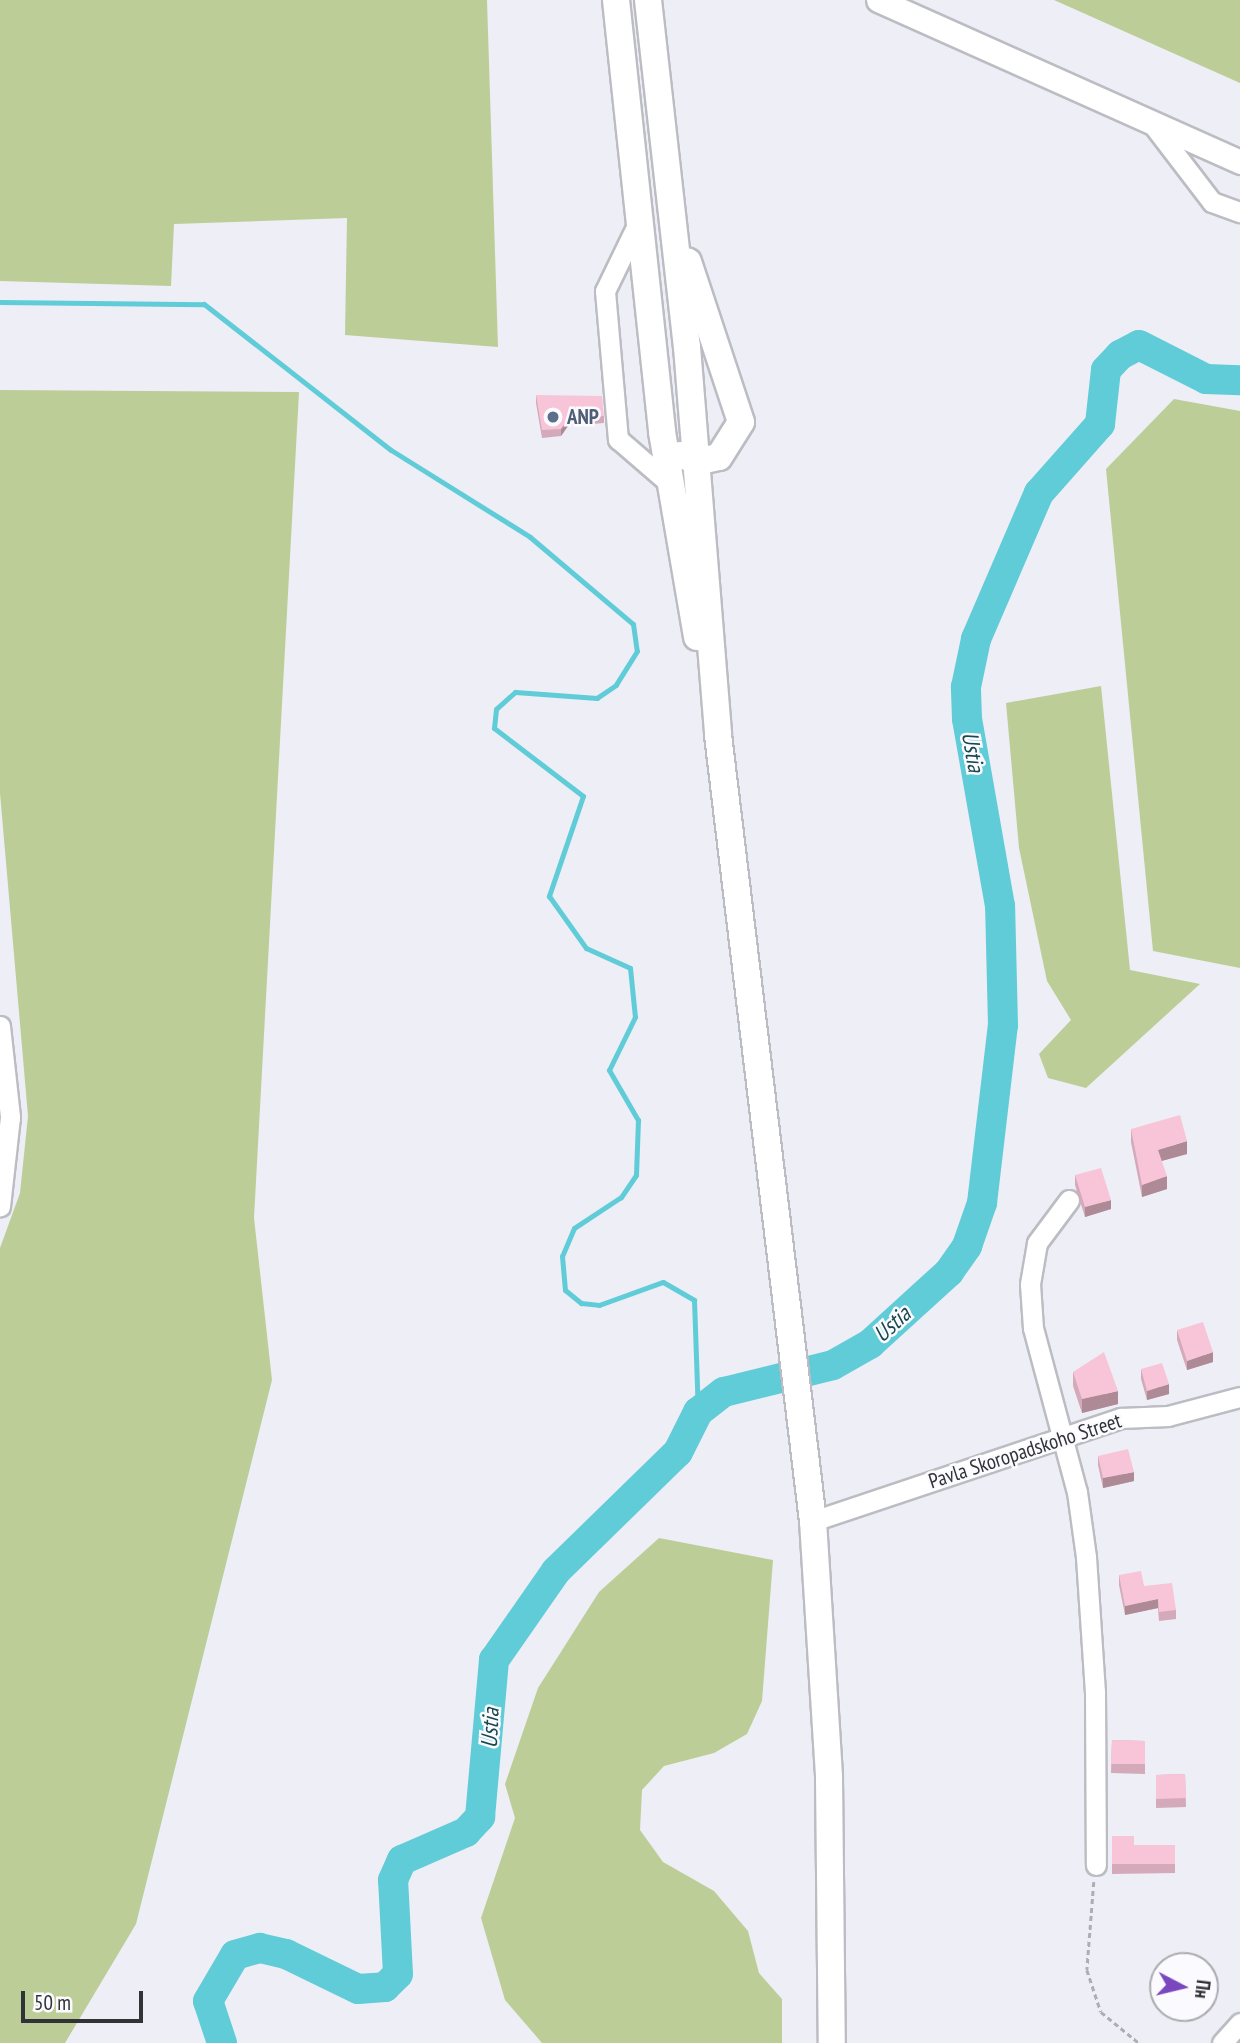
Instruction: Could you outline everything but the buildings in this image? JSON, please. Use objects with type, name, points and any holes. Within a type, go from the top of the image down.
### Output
[{"type":"highway","points":[[608,0],[622,50]]},
{"type":"highway","points":[[616,0],[669,483],[718,735]]},
{"type":"highway","points":[[653,7],[696,460],[718,735],[813,1521],[829,1778],[832,2043]]},
{"type":"highway","points":[[665,450],[696,460],[719,457],[737,438],[741,414],[674,222]]},
{"type":"main road","points":[[878,0],[1240,162]]},
{"type":"street","points":[[1150,121],[1212,202],[1240,212]]},
{"type":"street","points":[[641,217],[605,291],[618,439],[669,483]]},
{"type":"street","points":[[0,1026],[10,1117],[0,1206]]},
{"type":"street","points":[[1069,1200],[1037,1243],[1030,1284],[1033,1328],[1061,1437],[1086,1557],[1096,1865]]},
{"type":"street","name":"Pavla Skoropadskoho Street","points":[[813,1521],[1121,1418],[1168,1416],[1240,1397]]},
{"type":"street","points":[[1222,2043],[1240,2023]]},
{"type":"path","points":[[1096,1865],[1087,1970],[1101,2012],[1139,2043]]},
{"type":"green space","points":[[0,0],[487,0],[498,347],[345,335],[347,218],[174,224],[171,286],[0,281]]},
{"type":"green space","points":[[1054,0],[1240,0],[1240,83]]},
{"type":"green space","points":[[0,390],[299,392],[254,1218],[272,1380],[136,1924],[65,2043],[0,2043],[0,1248],[20,1193],[28,1116],[0,793]]},
{"type":"green space","points":[[1174,399],[1240,411],[1240,968],[1153,951],[1106,469]]},
{"type":"green space","points":[[1101,686],[1130,970],[1200,984],[1086,1088],[1048,1078],[1039,1054],[1071,1020],[1047,981],[1019,848],[1006,703]]},
{"type":"green space","points":[[659,1538],[773,1560],[762,1701],[747,1734],[714,1753],[664,1766],[642,1790],[640,1830],[663,1862],[714,1891],[748,1931],[759,1973],[782,1999],[782,2043],[542,2043],[505,2000],[481,1918],[515,1818],[505,1784],[538,1688],[599,1592]]},
{"type":"waterway","points":[[0,302],[204,304],[391,450],[530,537],[633,624],[637,651],[616,685],[597,698],[515,692],[496,709],[494,728],[583,796],[549,896],[586,948],[630,968],[635,1017],[609,1070],[638,1120],[636,1175],[621,1197],[574,1228],[562,1256],[565,1290],[581,1303],[599,1305],[663,1282],[694,1300],[698,1412]]},
{"type":"waterway","name":"Ustia","points":[[222,2043],[208,2001],[235,1955],[260,1948],[286,1954],[358,1989],[385,1987],[398,1974],[393,1880],[402,1860],[466,1832],[480,1817],[494,1660],[556,1571],[678,1452],[698,1412],[724,1392],[833,1365],[870,1344],[949,1272],[967,1246],[982,1203],[1003,1025],[1000,906],[967,719],[966,687],[976,639],[1039,493],[1100,424],[1106,370],[1120,355],[1139,345],[1206,379],[1240,380]]},
{"type":"place","name":"ANP","points":[[553,417]]}]
